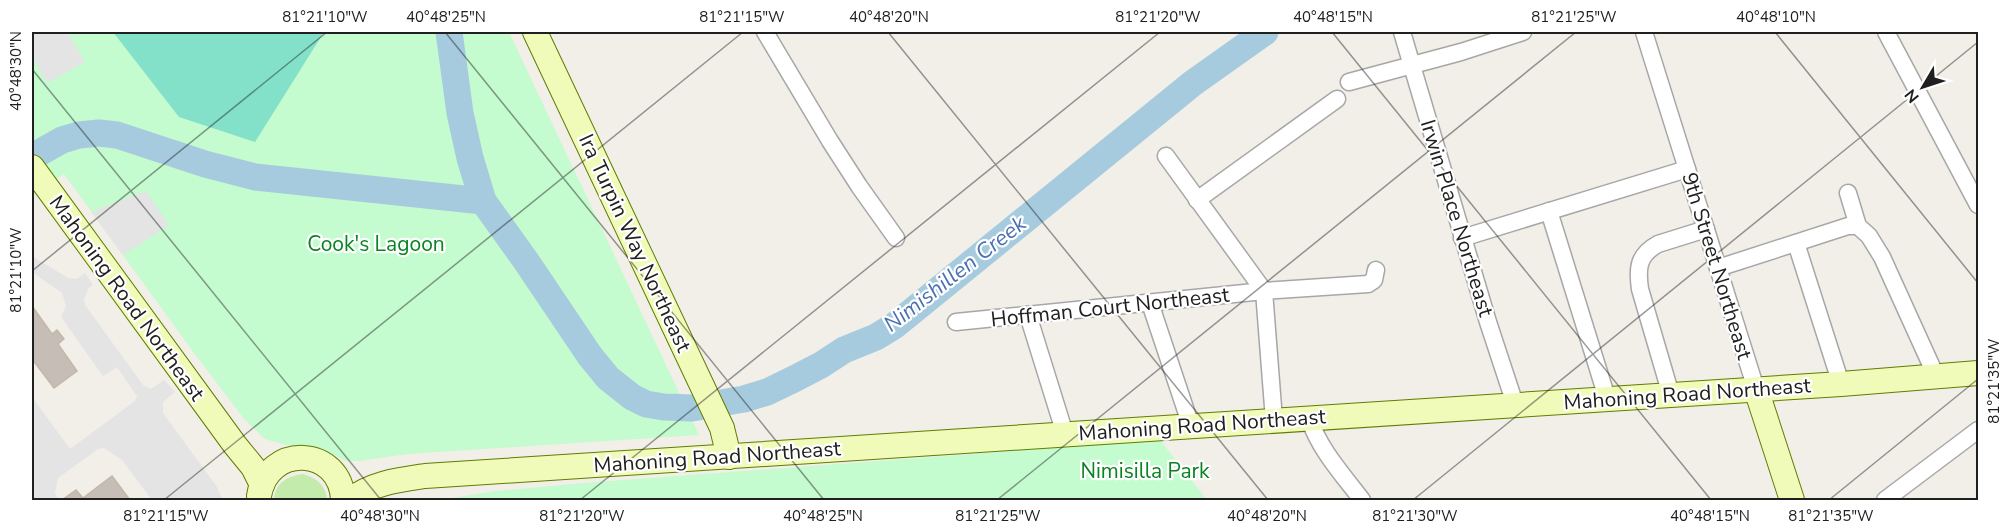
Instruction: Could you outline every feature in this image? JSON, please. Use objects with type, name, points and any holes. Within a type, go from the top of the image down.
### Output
[{"type":"main road","name":"Ira Turpin Way Northeast","points":[[535,32],[722,428],[729,457]]},
{"type":"main road","name":"Mahoning Road Northeast","points":[[32,167],[253,467],[261,493]]},
{"type":"main road","name":"Mahoning Road Northeast","points":[[350,501],[379,485],[425,476],[1841,384],[1978,373]]},
{"type":"main road","name":"9th Street Northeast","points":[[1755,389],[1792,501]]},
{"type":"main road","name":"Mahoning Road Northeast","points":[[224,428],[244,436],[264,452],[285,461]]},
{"type":"main road","points":[[261,493],[272,469],[285,461],[296,458],[313,459],[324,464],[334,473],[341,487],[343,501]]},
{"type":"main road","name":"Mahoning Road Northeast","points":[[334,473],[355,475],[389,469],[425,476]]},
{"type":"main road","points":[[378,501],[417,489],[488,482],[502,472]]},
{"type":"street","points":[[765,32],[830,141],[896,238]]},
{"type":"street","name":"Irwin Place Northeast","points":[[1402,32],[1462,238],[1515,405]]},
{"type":"street","points":[[1349,82],[1523,32]]},
{"type":"street","name":"9th Street Northeast","points":[[1644,32],[1755,389]]},
{"type":"street","points":[[1886,32],[1977,199]]},
{"type":"street","points":[[1197,200],[1337,99]]},
{"type":"street","points":[[1166,156],[1264,291],[1274,420]]},
{"type":"street","points":[[1462,238],[1687,169]]},
{"type":"street","points":[[1848,193],[1858,226],[1869,236],[1882,257],[1936,376]]},
{"type":"street","points":[[1549,212],[1607,399]]},
{"type":"street","points":[[1718,268],[1848,226],[1858,226]]},
{"type":"street","points":[[1671,394],[1640,289],[1638,273],[1640,263],[1650,248],[1706,229]]},
{"type":"street","points":[[1796,243],[1841,384]]},
{"type":"street","name":"Hoffman Court Northeast","points":[[956,322],[1264,291],[1368,284],[1374,280],[1376,270]]},
{"type":"street","points":[[1150,303],[1191,426]]},
{"type":"street","points":[[1028,315],[1065,434]]},
{"type":"street","points":[[1308,418],[1321,445],[1362,501]]},
{"type":"street","points":[[1885,501],[1978,430]]},
{"type":"green space","name":"Cook's Lagoon","points":[[32,32],[509,32],[699,435],[408,454],[359,461],[345,461],[312,446],[286,445],[265,439],[245,420],[197,357],[64,174],[32,195]]},
{"type":"green space","points":[[113,32],[324,32],[255,142],[179,117]]},
{"type":"green space","name":"Nimisilla Park","points":[[1160,440],[1207,500],[439,500],[496,491],[583,483]]},
{"type":"green space","points":[[303,474],[320,483],[327,500],[274,500],[277,489],[283,481]]},
{"type":"shaded area","points":[[32,32],[67,32],[85,62],[47,83],[32,56]]},
{"type":"shaded area","points":[[146,191],[169,225],[123,255],[91,212]]},
{"type":"shaded area","points":[[32,256],[68,278],[77,279],[85,273],[93,285],[88,289],[84,300],[85,305],[143,385],[151,389],[164,380],[175,392],[163,402],[163,413],[217,487],[223,500],[152,500],[122,460],[104,448],[98,449],[58,478],[55,493],[58,499],[32,500],[32,397],[70,449],[135,401],[137,396],[117,367],[103,376],[61,317],[66,306],[62,293],[32,272]]},
{"type":"building","points":[[32,306],[52,334],[57,330],[64,339],[58,344],[77,371],[54,388],[32,359]]},
{"type":"building","points":[[112,476],[130,500],[62,500],[76,490],[83,498]]},
{"type":"waterway","name":"Nimishillen Creek","points":[[449,32],[460,113],[483,201],[590,356],[608,378],[632,397],[646,404],[692,408],[744,399],[767,392],[894,326],[1193,83],[1265,32]]},
{"type":"waterway","points":[[32,157],[62,140],[99,133],[117,135],[205,164],[255,177],[483,201]]}]
